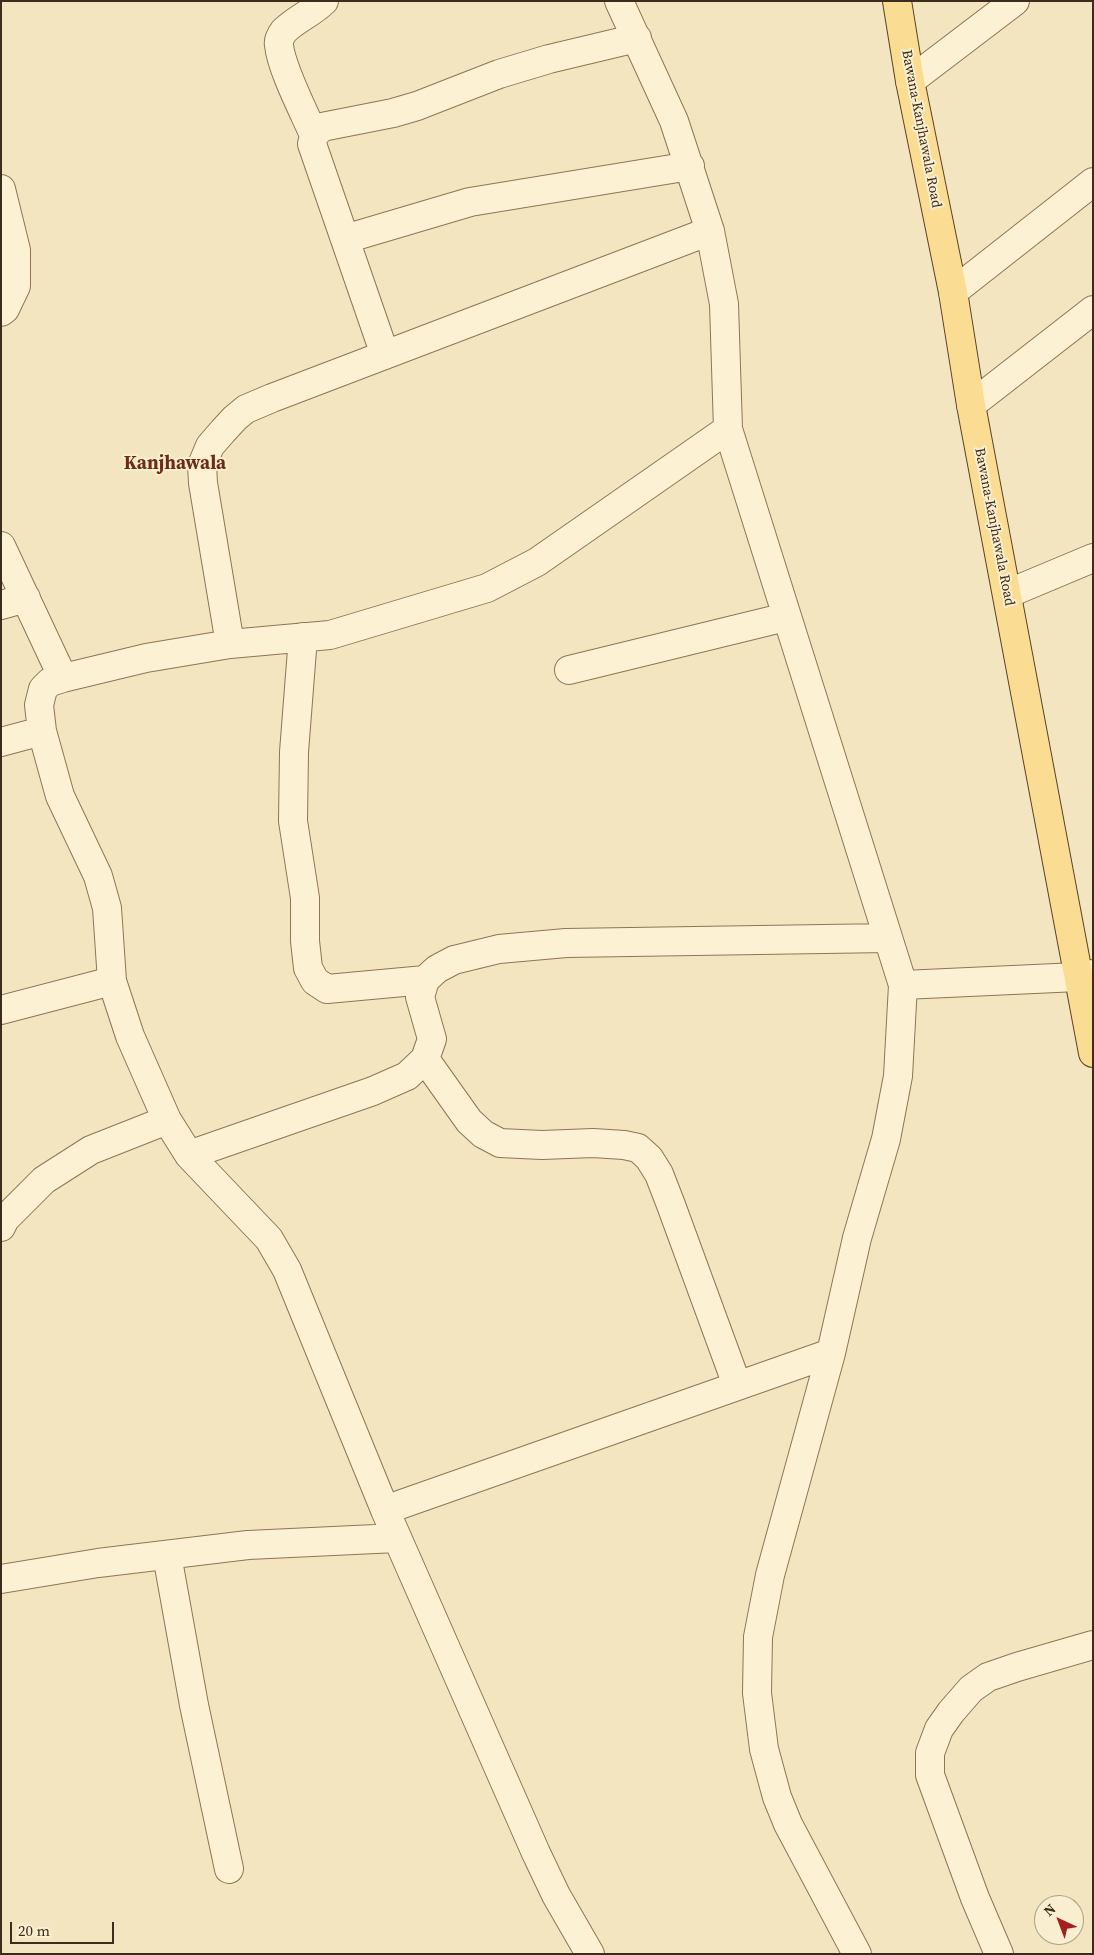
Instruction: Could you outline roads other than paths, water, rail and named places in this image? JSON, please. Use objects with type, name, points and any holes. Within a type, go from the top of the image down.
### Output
[{"type":"main road","name":"Bawana-Kanjhawala Road","points":[[897,1],[910,81],[952,292],[1006,594],[1086,975],[1093,1053]]},
{"type":"street","points":[[324,1],[283,32],[278,43],[283,62],[314,134],[312,144],[385,355]]},
{"type":"street","points":[[619,1],[674,121],[710,231],[724,304],[728,429],[903,985],[898,1076],[886,1139],[857,1238],[831,1353],[770,1575],[758,1637],[757,1693],[764,1749],[777,1797],[788,1824],[857,1954]]},
{"type":"street","points":[[910,81],[1015,1]]},
{"type":"street","points":[[314,134],[322,127],[393,113],[416,106],[499,74],[549,58],[637,38]]},
{"type":"street","points":[[345,239],[470,202],[690,166]]},
{"type":"street","points":[[952,292],[1093,182]]},
{"type":"street","points":[[1,189],[16,250],[16,286],[5,309],[1,312]]},
{"type":"street","points":[[230,644],[203,483],[202,465],[210,446],[235,418],[246,410],[385,355],[710,231]]},
{"type":"street","points":[[971,405],[1093,310]]},
{"type":"street","points":[[590,1954],[556,1894],[536,1853],[385,1510],[287,1270],[269,1239],[189,1155],[167,1120],[130,1036],[112,981],[108,908],[98,876],[60,796],[42,731],[39,704],[43,690],[50,682],[63,678],[146,658],[230,644],[330,635],[487,588],[537,562],[728,429]]},
{"type":"street","points":[[1,546],[14,602],[63,678]]},
{"type":"street","points":[[1006,594],[1093,558]]},
{"type":"street","points":[[569,670],[786,617]]},
{"type":"street","points":[[302,637],[292,792],[293,821],[304,898],[308,968],[315,981],[327,989],[425,980]]},
{"type":"street","points":[[1,742],[42,731]]},
{"type":"street","points":[[189,1155],[373,1091],[407,1076],[425,1058],[432,1039],[420,997],[425,980],[437,969],[454,960],[499,949],[566,943],[888,938]]},
{"type":"street","points":[[903,985],[1086,975]]},
{"type":"street","points":[[1,1010],[112,981]]},
{"type":"street","points":[[425,1058],[469,1121],[483,1134],[500,1143],[624,1145],[638,1148],[649,1158],[659,1174],[672,1205],[737,1385]]},
{"type":"street","points":[[1,1227],[5,1219],[44,1180],[90,1150],[167,1120]]},
{"type":"street","points":[[385,1510],[831,1353]]},
{"type":"street","points":[[1,1579],[98,1563],[248,1545],[398,1538]]},
{"type":"street","points":[[166,1555],[194,1705],[229,1868]]},
{"type":"street","points":[[1000,1954],[975,1898],[930,1775],[930,1753],[939,1729],[972,1689],[988,1677],[1093,1646]]},
{"type":"district","name":"Kanjhawala","points":[[175,464]]}]
